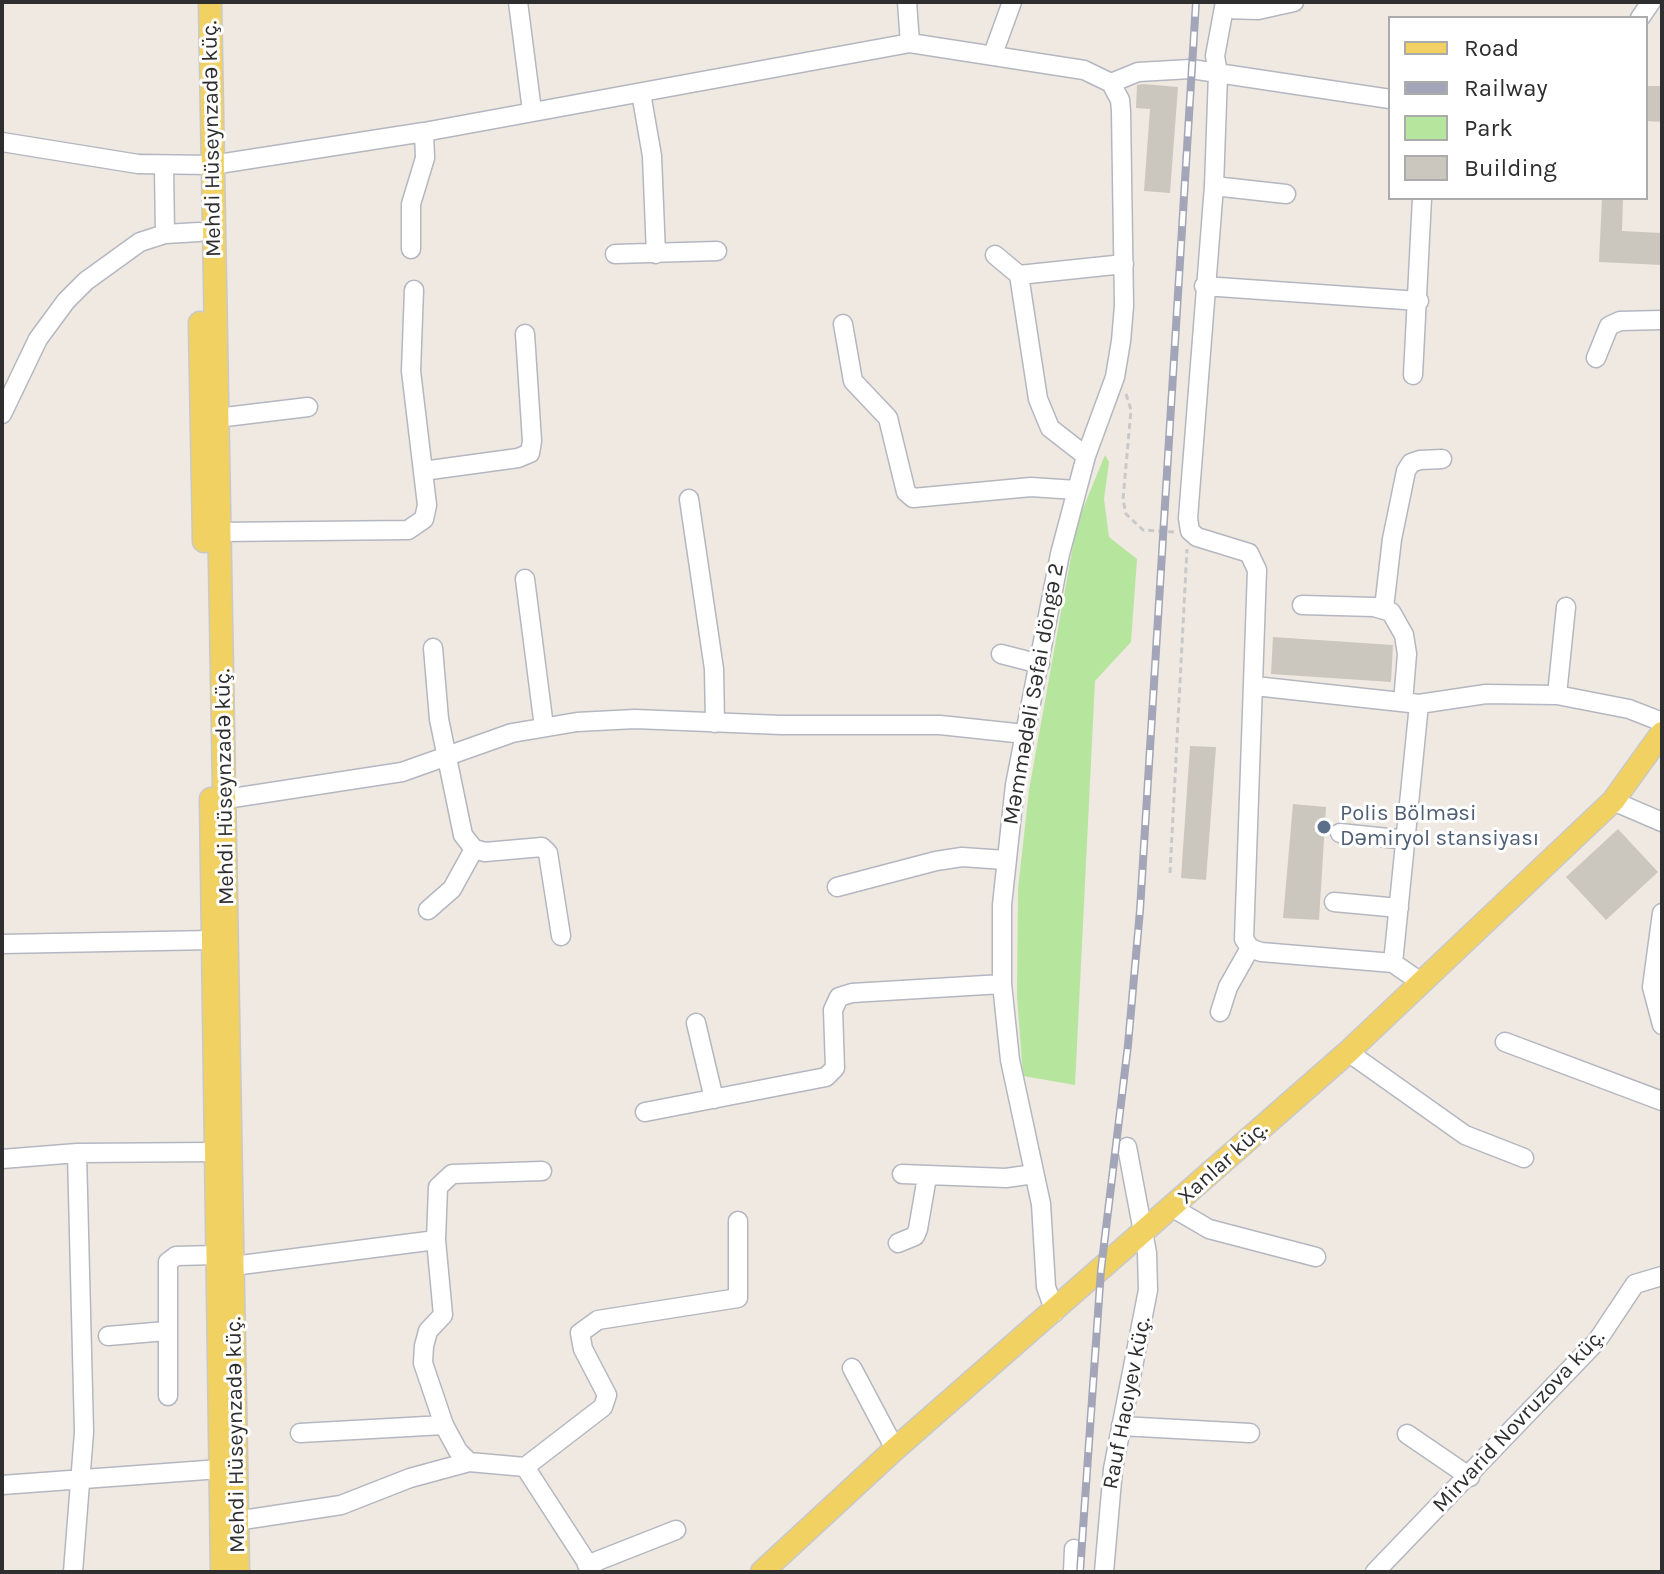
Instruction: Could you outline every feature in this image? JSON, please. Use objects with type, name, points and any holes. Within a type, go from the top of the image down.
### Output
[{"type":"main road","name":"Mehdi Hüseynzadə küç.","points":[[194,2],[217,418],[226,799],[225,1260],[220,1469],[222,1572]]},
{"type":"main road","name":"Mehdi Hüseynzadə küç.","points":[[210,2],[205,165],[199,232],[215,1152],[225,1260],[238,1572]]},
{"type":"main road","name":"Xanlar küç.","points":[[762,1572],[895,1449],[1055,1312],[1348,1052],[1613,801],[1662,733]]},
{"type":"street","points":[[518,2],[532,111]]},
{"type":"street","points":[[907,2],[910,43]]},
{"type":"street","points":[[993,54],[1012,2]]},
{"type":"street","points":[[1220,1012],[1228,987],[1250,948],[1243,929],[1255,686],[1255,561],[1240,548],[1205,540],[1190,531],[1188,500],[1214,186],[1218,74],[1215,56],[1224,6],[1258,10],[1294,2]]},
{"type":"street","points":[[2,142],[164,167],[205,165],[424,132],[910,43],[1084,70],[1111,83],[1138,72],[1191,69],[1388,99]]},
{"type":"street","name":"Məmmədəli Səfai döngə 2","points":[[1055,1312],[1046,1287],[1041,1204],[1010,1060],[1002,984],[1005,860],[1025,734],[1060,554],[1086,456],[1115,377],[1124,306],[1124,264],[1121,111],[1120,100],[1111,83]]},
{"type":"street","points":[[641,93],[652,156],[656,254]]},
{"type":"street","points":[[411,249],[411,204],[425,158],[424,132]]},
{"type":"street","points":[[164,167],[165,234]]},
{"type":"street","points":[[1214,186],[1286,194]]},
{"type":"street","points":[[1413,375],[1422,200]]},
{"type":"street","points":[[2,414],[38,339],[66,301],[120,253],[165,234],[199,232]]},
{"type":"street","points":[[615,254],[717,251]]},
{"type":"street","points":[[995,255],[1019,275],[1038,399],[1050,428],[1086,456]]},
{"type":"street","points":[[1019,275],[1124,264]]},
{"type":"street","points":[[1204,286],[1419,301]]},
{"type":"street","points":[[219,532],[408,530],[424,519],[427,505],[411,371],[414,290]]},
{"type":"street","points":[[1596,358],[1609,326],[1620,321],[1662,320]]},
{"type":"street","points":[[843,324],[853,381],[884,409],[906,492],[913,498],[1031,487],[1076,490]]},
{"type":"street","points":[[423,471],[518,458],[530,453],[532,441],[525,334]]},
{"type":"street","points":[[217,418],[308,407]]},
{"type":"street","points":[[1384,608],[1392,539],[1406,471],[1411,463],[1442,459]]},
{"type":"street","points":[[689,499],[714,669],[715,723]]},
{"type":"street","points":[[525,579],[544,727]]},
{"type":"street","points":[[1302,605],[1384,608],[1391,612],[1404,635],[1411,703],[1407,840],[1393,963]]},
{"type":"street","points":[[1557,695],[1566,607]]},
{"type":"street","points":[[433,648],[446,756],[463,835],[474,849],[485,852],[542,847],[548,853],[561,936]]},
{"type":"street","points":[[1001,654],[1040,664]]},
{"type":"street","points":[[1255,686],[1411,703],[1486,694],[1557,695],[1629,709],[1662,722]]},
{"type":"street","points":[[226,799],[402,772],[473,745],[544,727],[610,720],[940,725],[1025,734]]},
{"type":"street","points":[[1613,801],[1662,822]]},
{"type":"street","points":[[1340,833],[1407,840]]},
{"type":"street","points":[[428,910],[452,889],[474,849]]},
{"type":"street","points":[[837,887],[936,861],[962,857],[1005,860]]},
{"type":"street","points":[[1334,902],[1399,908]]},
{"type":"street","points":[[1662,913],[1657,986],[1662,1025]]},
{"type":"street","points":[[2,944],[212,940]]},
{"type":"street","points":[[1250,948],[1393,963],[1422,983]]},
{"type":"street","points":[[645,1112],[826,1077],[835,1068],[833,1010],[839,997],[852,993],[1002,984]]},
{"type":"street","points":[[696,1023],[714,1099]]},
{"type":"street","points":[[1505,1042],[1662,1101]]},
{"type":"street","points":[[1348,1052],[1465,1135],[1524,1158]]},
{"type":"street","name":"Rauf Hacıyev küç.","points":[[1104,1572],[1107,1508],[1148,1290],[1147,1253],[1141,1235],[1127,1147]]},
{"type":"street","points":[[2,1159],[77,1153],[215,1152]]},
{"type":"street","points":[[73,1572],[84,1432],[77,1153]]},
{"type":"street","points":[[469,1462],[458,1451],[444,1425],[423,1363],[428,1331],[443,1315],[436,1240],[438,1187],[452,1174],[542,1171]]},
{"type":"street","points":[[902,1174],[1006,1178],[1034,1174]]},
{"type":"street","points":[[898,1243],[915,1236],[927,1177]]},
{"type":"street","points":[[1173,1208],[1209,1229],[1316,1257]]},
{"type":"street","points":[[236,1521],[341,1505],[410,1478],[469,1462],[525,1467],[603,1407],[607,1395],[583,1349],[580,1333],[586,1326],[598,1320],[738,1298],[738,1221]]},
{"type":"street","points":[[168,1396],[166,1331],[170,1257],[225,1260],[436,1240]]},
{"type":"street","name":"Mirvarid Novruzova küç.","points":[[1375,1572],[1470,1477],[1597,1341],[1635,1284],[1662,1276]]},
{"type":"street","points":[[108,1336],[166,1331]]},
{"type":"street","points":[[852,1368],[895,1449]]},
{"type":"street","points":[[300,1433],[444,1425]]},
{"type":"street","points":[[1121,1426],[1250,1433]]},
{"type":"street","points":[[1407,1434],[1470,1477]]},
{"type":"street","points":[[525,1467],[590,1569],[676,1530]]},
{"type":"street","points":[[2,1485],[220,1469]]},
{"type":"street","points":[[1073,1572],[1074,1549]]},
{"type":"path","points":[[1115,377],[1128,397],[1131,410],[1123,499],[1126,514],[1143,530],[1190,531],[1170,873]]},
{"type":"green space","points":[[1105,455],[1109,462],[1104,499],[1109,537],[1137,559],[1131,642],[1095,681],[1075,1085],[1023,1076],[1017,996],[1018,889],[1029,790],[1077,523]]},
{"type":"building","points":[[1137,85],[1178,87],[1170,193],[1144,191],[1150,109],[1136,108]]},
{"type":"building","points":[[1648,86],[1662,86],[1662,122],[1648,121]]},
{"type":"building","points":[[1602,200],[1623,200],[1622,231],[1662,233],[1662,265],[1599,262]]},
{"type":"building","points":[[1273,637],[1393,645],[1391,682],[1271,674]]},
{"type":"building","points":[[1190,746],[1216,747],[1206,880],[1181,878]]},
{"type":"building","points":[[1293,804],[1326,807],[1319,920],[1283,918]]},
{"type":"building","points":[[1618,829],[1658,872],[1606,920],[1566,877]]},
{"type":"railway","points":[[1080,1572],[1101,1270],[1128,1045],[1140,910],[1196,2]]},
{"type":"place","name":"Polis Bölməsi Dəmiryol stansiyası","points":[[1324,827]]}]
